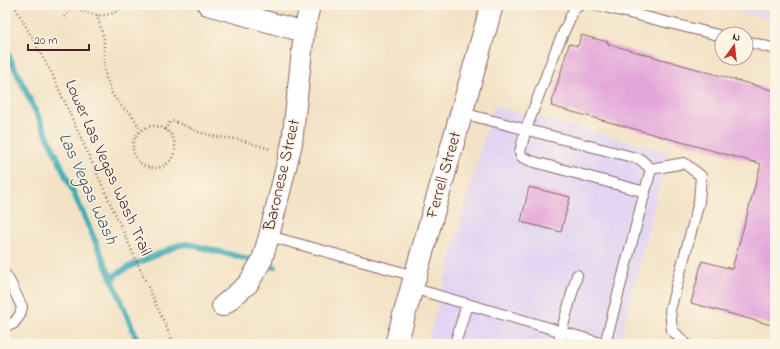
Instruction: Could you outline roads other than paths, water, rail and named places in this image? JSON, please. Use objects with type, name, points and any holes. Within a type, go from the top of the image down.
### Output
[{"type":"street","points":[[208,5],[304,32]]},
{"type":"street","name":"Baronese Street","points":[[222,306],[248,284],[262,260],[292,143],[304,32],[310,5]]},
{"type":"street","name":"Ferrell Street","points":[[396,344],[492,5]]},
{"type":"lane","points":[[581,5],[575,7],[557,47],[526,129],[520,152],[522,157],[531,161],[645,192]]},
{"type":"lane","points":[[597,5],[714,34]]},
{"type":"lane","points":[[754,43],[775,48]]},
{"type":"lane","points":[[462,113],[640,159],[650,169]]},
{"type":"lane","points":[[650,169],[684,163],[701,176],[699,202],[670,310],[672,330],[686,344]]},
{"type":"lane","points":[[269,236],[414,282],[467,304],[605,344],[650,169]]},
{"type":"lane","points":[[5,274],[22,307],[20,315],[13,324],[5,325]]},
{"type":"lane","points":[[558,344],[577,275]]},
{"type":"lane","points":[[455,344],[467,304]]},
{"type":"waterway","name":"Las Vegas Wash","points":[[5,48],[75,195],[139,344]]},
{"type":"waterway","points":[[113,280],[115,275],[129,267],[179,245],[188,244],[275,267]]}]
